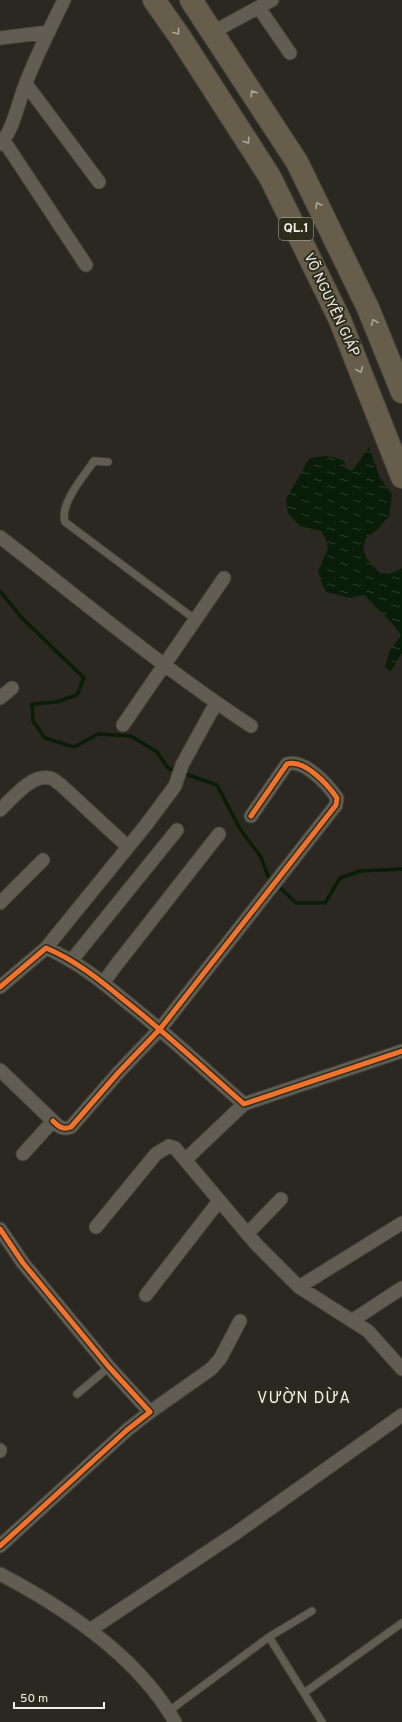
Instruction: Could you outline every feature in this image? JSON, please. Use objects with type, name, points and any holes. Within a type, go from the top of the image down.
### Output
[{"type":"highway","name":"VÕ NGUYÊN GIÁP","points":[[154,0],[180,37],[270,177],[340,320],[402,477]]},
{"type":"highway","name":"QL.1","points":[[191,0],[297,162],[368,308],[401,387]]},
{"type":"street","points":[[64,0],[26,84],[2,143],[86,265]]},
{"type":"street","points":[[213,32],[272,0]]},
{"type":"street","points":[[259,8],[290,53]]},
{"type":"street","points":[[0,38],[49,32]]},
{"type":"street","points":[[26,84],[99,182]]},
{"type":"street","points":[[0,537],[216,703],[251,726]]},
{"type":"street","points":[[123,725],[166,665],[224,578]]},
{"type":"street","points":[[0,698],[12,688]]},
{"type":"street","points":[[0,987],[46,948],[128,847],[175,786],[182,765],[216,703]]},
{"type":"street","points":[[0,1070],[61,1128],[71,1127],[118,1073],[160,1029],[265,893],[336,805],[338,798],[329,786],[302,765],[294,762],[287,764],[251,816]]},
{"type":"street","points":[[0,810],[32,781],[40,778],[51,778],[61,785],[128,847]]},
{"type":"street","points":[[71,961],[177,830]]},
{"type":"street","points":[[103,983],[219,834]]},
{"type":"street","points":[[0,903],[43,860]]},
{"type":"street","points":[[46,948],[66,956],[103,983],[160,1029],[244,1104]]},
{"type":"street","points":[[185,1160],[244,1104],[402,1051]]},
{"type":"street","points":[[23,1154],[53,1121]]},
{"type":"street","points":[[96,1226],[162,1149],[169,1146],[175,1148],[247,1234],[299,1287],[353,1320],[368,1331],[402,1369]]},
{"type":"street","points":[[247,1234],[280,1199]]},
{"type":"street","points":[[146,1295],[219,1201]]},
{"type":"street","points":[[299,1287],[402,1223]]},
{"type":"street","points":[[0,1229],[23,1263],[109,1366],[150,1412]]},
{"type":"street","points":[[353,1320],[402,1288]]},
{"type":"street","points":[[0,1546],[116,1440],[150,1412],[211,1369],[220,1359],[240,1321]]},
{"type":"street","points":[[90,1630],[236,1533],[402,1416]]},
{"type":"street","points":[[0,1574],[72,1617],[90,1630],[130,1665],[163,1702],[172,1717]]},
{"type":"lane","points":[[108,462],[94,461],[67,502],[63,514],[66,522],[196,620]]},
{"type":"lane","points":[[77,1394],[109,1366]]},
{"type":"lane","points":[[172,1717],[269,1637],[312,1611]]},
{"type":"lane","points":[[304,1693],[402,1623]]},
{"type":"lane","points":[[269,1637],[322,1722]]},
{"type":"water","points":[[369,447],[380,478],[392,494],[389,516],[377,530],[366,538],[363,547],[366,558],[380,573],[390,574],[402,568],[402,653],[391,671],[385,668],[389,652],[401,635],[391,622],[364,595],[350,598],[326,592],[318,571],[328,549],[326,540],[321,531],[300,526],[288,513],[286,499],[309,459],[323,456],[335,458],[344,461],[346,468],[352,471]]},
{"type":"waterway","points":[[0,591],[22,618],[84,678],[77,695],[56,702],[32,704],[33,721],[45,738],[74,747],[98,734],[131,736],[157,752],[168,768],[217,785],[240,829],[261,857],[268,876],[296,903],[325,903],[340,878],[360,871],[402,869]]},
{"type":"cycle path","points":[[53,1121],[61,1127],[71,1127],[118,1073],[160,1029],[336,805],[337,798],[328,786],[308,769],[294,763],[287,764],[251,816]]},
{"type":"cycle path","points":[[0,987],[46,948],[57,953],[87,971],[140,1013],[244,1104],[402,1051]]},
{"type":"cycle path","points":[[0,1229],[23,1263],[109,1367],[150,1412],[127,1430],[0,1546]]},
{"type":"district","name":"VƯỜN DỪA","points":[[304,1399]]}]
